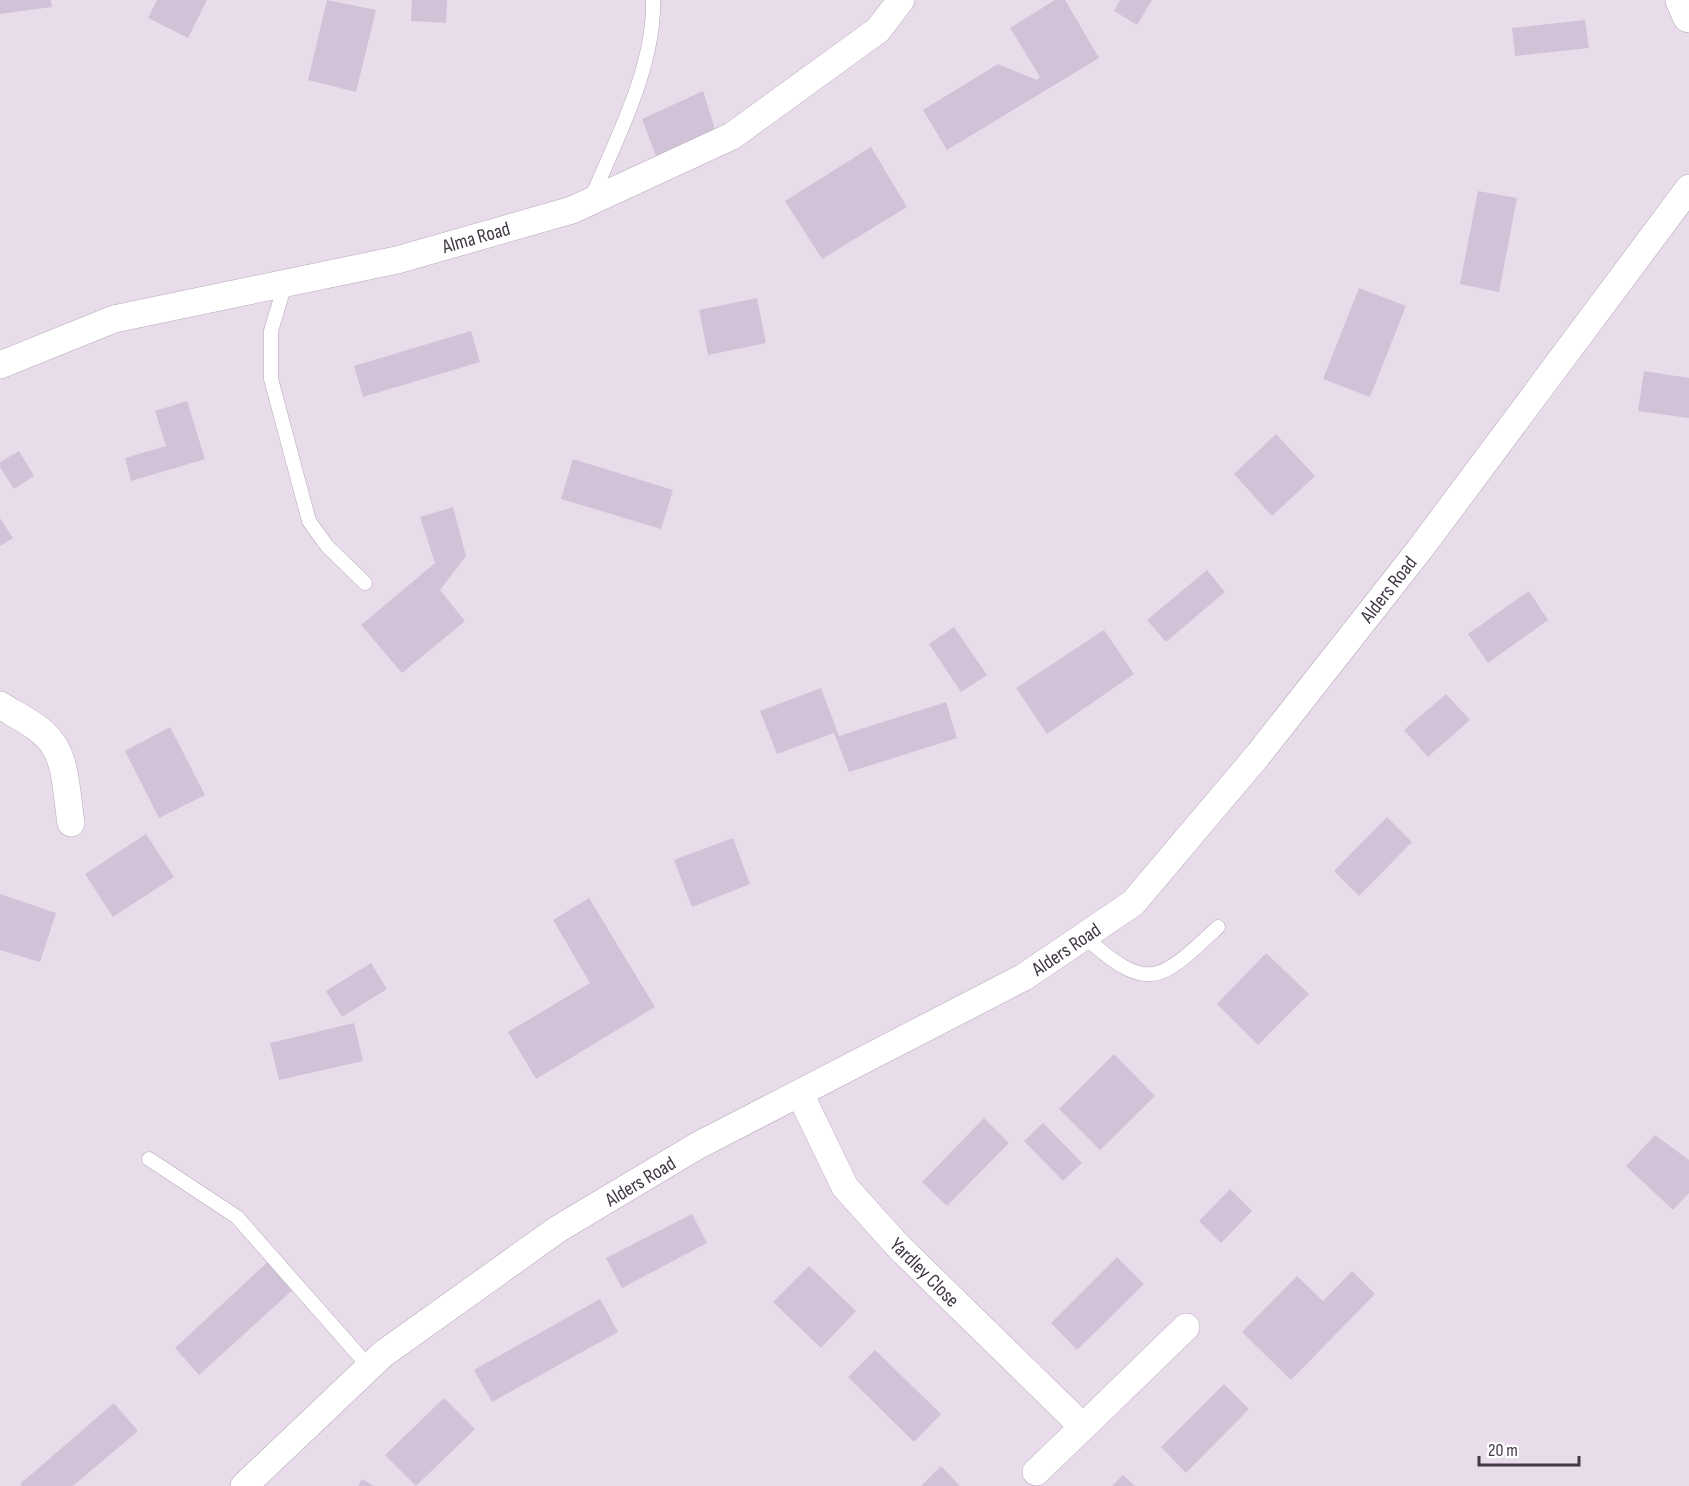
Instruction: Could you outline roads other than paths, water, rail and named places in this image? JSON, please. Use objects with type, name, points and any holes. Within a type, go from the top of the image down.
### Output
[{"type":"street","name":"Alma Road","points":[[0,366],[114,320],[397,260],[572,210],[732,136],[878,30],[901,0]]},
{"type":"street","points":[[1682,0],[1689,16]]},
{"type":"street","name":"Alders Road","points":[[244,1486],[384,1354],[558,1229],[698,1146],[1024,977],[1133,903],[1258,754],[1419,549],[1689,188]]},
{"type":"street","points":[[0,705],[43,734],[54,745],[61,764],[71,823]]},
{"type":"street","name":"Yardley Close","points":[[800,1094],[845,1187],[899,1247],[1083,1426]]},
{"type":"street","points":[[1036,1472],[1186,1327]]},
{"type":"lane","points":[[591,201],[629,109],[646,51],[653,0]]},
{"type":"lane","points":[[285,284],[271,331],[271,379],[300,488],[309,521],[327,546],[365,583]]},
{"type":"lane","points":[[1084,936],[1125,969],[1141,974],[1160,974],[1177,964],[1218,927]]},
{"type":"lane","points":[[148,1159],[237,1217],[369,1368]]}]
